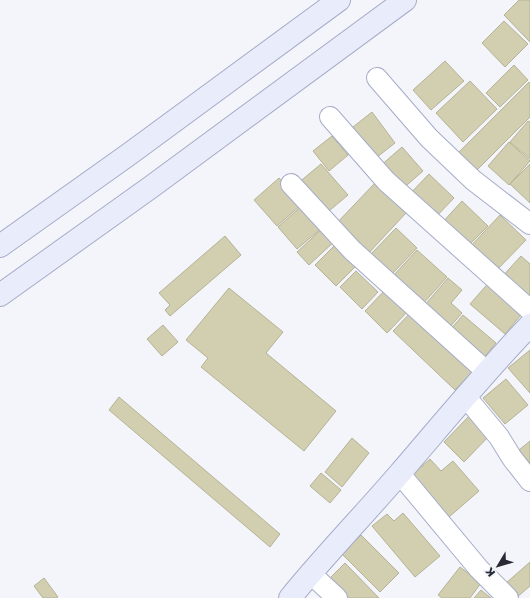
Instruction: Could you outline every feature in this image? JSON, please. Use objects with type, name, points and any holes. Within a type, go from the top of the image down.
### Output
[{"type":"main road","points":[[0,246],[339,0]]},
{"type":"main road","points":[[0,295],[151,188],[406,0]]},
{"type":"main road","points":[[290,598],[310,573],[400,474],[465,396],[487,372],[527,335]]},
{"type":"street","points":[[377,78],[429,138],[473,180],[530,224]]},
{"type":"street","points":[[330,117],[386,181],[530,310]]},
{"type":"street","points":[[290,184],[352,250],[487,372]]},
{"type":"street","points":[[465,396],[499,437],[512,458],[530,481]]},
{"type":"street","points":[[400,474],[479,569],[508,598]]},
{"type":"street","points":[[310,573],[337,598]]},
{"type":"building","points":[[519,0],[530,0],[530,42],[504,15]]},
{"type":"building","points":[[504,21],[528,44],[505,67],[482,43]]},
{"type":"building","points":[[445,61],[464,81],[431,110],[413,90]]},
{"type":"building","points":[[514,65],[528,80],[500,107],[486,93]]},
{"type":"building","points":[[470,81],[497,109],[463,142],[436,113]]},
{"type":"building","points":[[529,82],[530,117],[475,172],[457,154]]},
{"type":"building","points":[[372,112],[395,143],[372,161],[348,131]]},
{"type":"building","points":[[528,121],[530,122],[530,159],[510,142]]},
{"type":"building","points":[[332,136],[348,155],[329,171],[313,151]]},
{"type":"building","points":[[509,142],[530,161],[509,185],[488,166]]},
{"type":"building","points":[[402,147],[423,171],[400,191],[379,167]]},
{"type":"building","points":[[321,164],[348,195],[323,216],[297,184]]},
{"type":"building","points":[[530,164],[530,203],[510,184]]},
{"type":"building","points":[[429,174],[454,198],[432,221],[407,197]]},
{"type":"building","points":[[279,178],[302,204],[277,226],[254,200]]},
{"type":"building","points":[[375,183],[406,213],[365,257],[334,226]]},
{"type":"building","points":[[462,201],[488,226],[466,248],[441,224]]},
{"type":"building","points":[[304,204],[323,227],[297,249],[278,227]]},
{"type":"building","points":[[500,215],[526,240],[493,274],[467,250]]},
{"type":"building","points":[[324,227],[336,240],[309,265],[297,252]]},
{"type":"building","points":[[396,228],[417,248],[391,275],[370,255]]},
{"type":"building","points":[[225,236],[241,255],[170,316],[165,310],[170,305],[159,293]]},
{"type":"building","points":[[338,242],[359,263],[336,286],[315,265]]},
{"type":"building","points":[[417,250],[447,277],[421,306],[391,278]]},
{"type":"building","points":[[521,256],[530,264],[530,305],[500,279]]},
{"type":"building","points":[[356,271],[378,292],[362,309],[340,287]]},
{"type":"building","points":[[448,278],[462,290],[451,303],[462,313],[449,328],[424,306]]},
{"type":"building","points":[[492,279],[526,309],[505,334],[470,304]]},
{"type":"building","points":[[388,287],[410,309],[387,333],[365,311]]},
{"type":"building","points":[[229,288],[283,332],[266,353],[336,411],[304,451],[201,367],[208,358],[186,340]]},
{"type":"building","points":[[414,309],[476,368],[455,390],[393,331]]},
{"type":"building","points":[[463,315],[496,343],[482,360],[449,331]]},
{"type":"building","points":[[163,325],[178,342],[162,356],[147,339]]},
{"type":"building","points":[[530,350],[530,393],[508,368]]},
{"type":"building","points":[[506,379],[528,405],[505,424],[483,398]]},
{"type":"building","points":[[119,397],[280,534],[270,547],[109,410]]},
{"type":"building","points":[[470,415],[490,435],[464,462],[444,442]]},
{"type":"building","points":[[352,438],[369,453],[342,487],[325,472]]},
{"type":"building","points":[[530,441],[530,463],[519,450]]},
{"type":"building","points":[[430,459],[441,471],[453,461],[479,491],[449,517],[413,474]]},
{"type":"building","points":[[321,473],[341,490],[330,503],[310,486]]},
{"type":"building","points":[[403,513],[440,556],[415,577],[372,526],[387,514],[394,521]]},
{"type":"building","points":[[361,535],[399,573],[380,592],[342,554]]},
{"type":"building","points":[[530,562],[530,586],[516,598],[505,584]]},
{"type":"building","points":[[345,563],[379,598],[341,598],[326,582]]},
{"type":"building","points":[[460,567],[481,583],[470,598],[442,598],[438,595]]},
{"type":"building","points":[[44,578],[58,597],[43,598],[34,586]]},
{"type":"building","points":[[481,590],[491,598],[474,598]]}]
